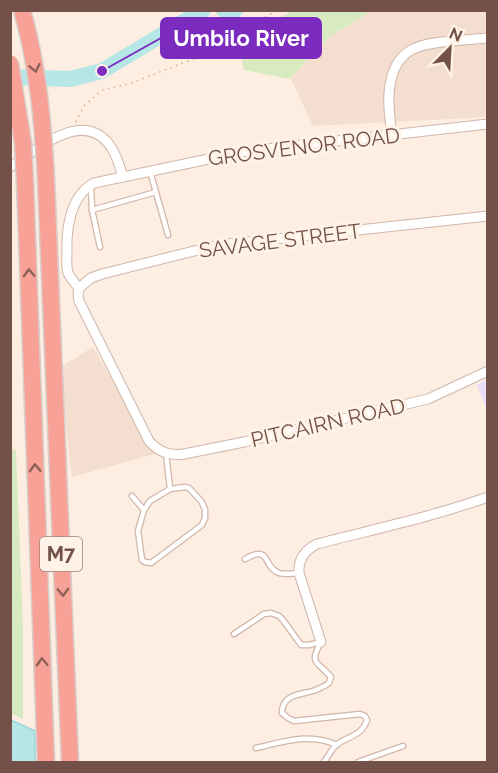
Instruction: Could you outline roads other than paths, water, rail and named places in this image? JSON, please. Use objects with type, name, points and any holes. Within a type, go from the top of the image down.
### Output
[{"type":"highway","name":"M7","points":[[22,10],[38,78],[43,122],[70,762]]},
{"type":"highway","name":"M7","points":[[10,63],[23,143],[26,181],[46,762]]},
{"type":"street","points":[[392,135],[390,83],[393,71],[405,53],[417,46],[431,43],[488,38]]},
{"type":"street","name":"GROSVENOR ROAD","points":[[91,184],[247,151],[488,124]]},
{"type":"street","points":[[10,167],[57,137],[72,131],[83,130],[106,140],[112,148],[123,177]]},
{"type":"street","points":[[91,184],[83,191],[68,226],[67,269],[79,288],[79,301],[149,441],[164,453]]},
{"type":"street","name":"SAVAGE STREET","points":[[79,288],[91,278],[102,274],[228,244],[488,216]]},
{"type":"street","name":"PITCAIRN ROAD","points":[[164,453],[184,454],[392,409],[428,399],[488,371]]},
{"type":"street","points":[[321,642],[299,573],[304,552],[317,544],[450,510],[488,497]]},
{"type":"lane","points":[[150,171],[168,235]]},
{"type":"lane","points":[[91,184],[92,210],[100,248]]},
{"type":"lane","points":[[92,210],[156,192]]},
{"type":"lane","points":[[164,453],[170,489]]},
{"type":"lane","points":[[185,487],[189,489],[204,505],[205,518],[202,525],[151,564],[142,560],[137,537],[138,525],[150,501],[170,489],[185,487]]},
{"type":"lane","points":[[132,496],[144,510]]},
{"type":"lane","points":[[245,559],[260,553],[277,572],[299,573]]},
{"type":"lane","points":[[234,634],[264,614],[271,613],[283,620],[302,645],[321,642]]},
{"type":"lane","points":[[321,642],[314,658],[330,677],[329,683],[316,690],[290,696],[283,705],[282,713],[294,721],[354,714],[367,718],[367,723],[361,731],[337,745],[324,762]]},
{"type":"lane","points":[[256,748],[311,738],[330,741],[337,745]]},
{"type":"lane","points":[[358,762],[403,746]]},
{"type":"water","points":[[11,720],[35,731],[35,762],[11,762]]},
{"type":"waterway","points":[[10,77],[70,79],[102,71],[203,10]]},
{"type":"waterway","points":[[224,10],[231,12],[235,10]]},
{"type":"place","name":"Umbilo River","points":[[102,71]]}]
